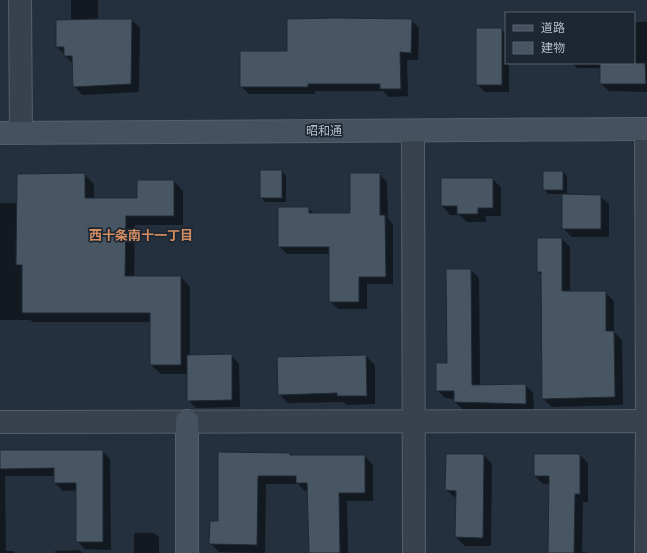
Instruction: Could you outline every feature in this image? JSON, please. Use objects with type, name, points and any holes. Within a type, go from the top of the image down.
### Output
[{"type":"street","points":[[10,132],[20,0]]},
{"type":"street","points":[[646,553],[647,130]]},
{"type":"street","name":"昭和通","points":[[10,132],[647,130]]},
{"type":"street","points":[[413,131],[414,553]]},
{"type":"street","points":[[187,421],[187,553]]},
{"type":"street","points":[[0,422],[647,421]]},
{"type":"building","points":[[132,19],[131,84],[73,87],[72,56],[64,56],[64,47],[56,47],[56,20]]},
{"type":"building","points":[[287,19],[412,19],[411,53],[400,52],[401,89],[380,89],[380,84],[308,84],[308,87],[240,87],[240,51],[287,51]]},
{"type":"building","points":[[476,28],[502,28],[502,85],[476,85]]},
{"type":"building","points":[[645,63],[646,84],[600,84],[600,64]]},
{"type":"building","points":[[260,170],[282,170],[282,198],[260,198]]},
{"type":"building","points":[[543,171],[563,171],[563,190],[543,190]]},
{"type":"building","points":[[85,173],[85,198],[137,198],[137,180],[174,180],[174,216],[126,216],[125,276],[181,276],[181,365],[150,365],[150,313],[22,313],[22,265],[16,265],[17,174]]},
{"type":"building","points":[[350,173],[380,173],[380,215],[385,215],[386,277],[359,277],[359,302],[329,302],[329,247],[278,247],[278,207],[309,207],[309,213],[350,213]]},
{"type":"building","points":[[441,178],[493,178],[493,208],[478,208],[478,214],[457,214],[457,206],[441,206]]},
{"type":"building","points":[[562,194],[601,195],[601,229],[562,229]]},
{"type":"building","points":[[537,238],[562,238],[562,291],[606,291],[606,331],[614,331],[615,397],[542,399],[541,272],[537,272]]},
{"type":"building","points":[[446,269],[471,269],[472,385],[526,384],[526,404],[454,402],[454,391],[436,391],[436,363],[447,363]]},
{"type":"building","points":[[232,354],[232,400],[187,401],[187,355]]},
{"type":"building","points":[[366,355],[367,396],[337,396],[337,393],[278,395],[277,357]]},
{"type":"building","points":[[0,450],[103,450],[103,542],[76,542],[76,483],[54,483],[54,468],[0,469]]},
{"type":"building","points":[[218,452],[290,453],[290,455],[365,455],[365,493],[339,493],[340,553],[309,553],[307,483],[296,483],[296,476],[258,476],[257,545],[209,544],[210,521],[218,521]]},
{"type":"building","points":[[446,454],[484,454],[483,538],[455,537],[456,491],[445,490]]},
{"type":"building","points":[[534,454],[580,454],[580,494],[575,494],[574,553],[548,553],[549,476],[534,476]]},
{"type":"district","name":"西十条南十一丁目","points":[[141,235]]}]
